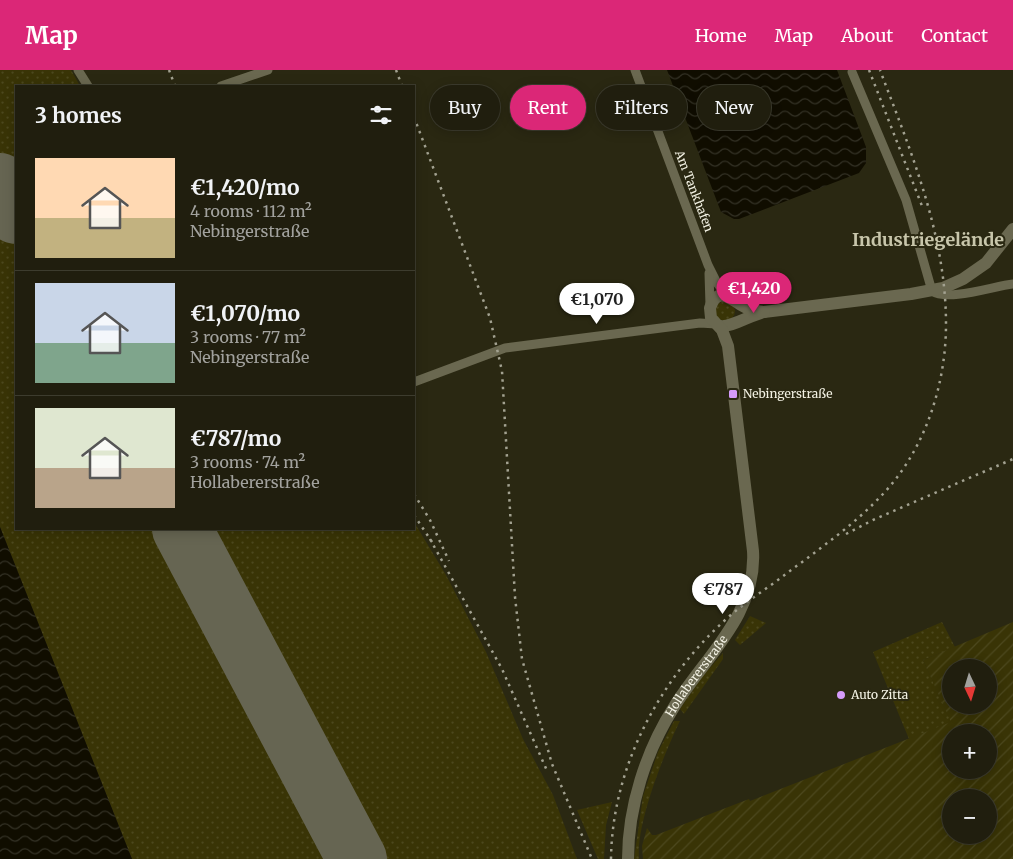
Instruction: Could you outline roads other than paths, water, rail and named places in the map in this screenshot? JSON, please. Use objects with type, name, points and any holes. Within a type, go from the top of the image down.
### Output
[{"type":"street","points":[[78,70],[87,85]]},
{"type":"street","points":[[224,85],[268,70]]},
{"type":"street","name":"Am Tankhafen","points":[[635,70],[708,266],[727,296]]},
{"type":"street","points":[[852,72],[906,200],[938,294],[954,294],[1013,284]]},
{"type":"street","points":[[415,382],[505,348],[700,324],[726,324],[764,312],[938,290],[970,275],[986,262],[1013,229]]},
{"type":"street","name":"Am Tankhafen","points":[[708,266],[710,309]]},
{"type":"street","points":[[700,324],[706,320],[717,298],[727,296],[739,304],[764,312]]},
{"type":"street","points":[[726,324],[740,313],[739,304]]},
{"type":"street","points":[[710,309],[726,324]]},
{"type":"street","name":"Hollabererstraße","points":[[628,859],[634,806],[645,768],[658,736],[683,692],[732,627],[751,579],[753,551],[726,324]]},
{"type":"water","points":[[667,70],[837,70],[866,147],[866,163],[859,173],[739,219],[734,219],[721,212],[687,123],[687,85],[673,85]]},
{"type":"water","points":[[0,527],[132,859],[0,859]]},
{"type":"railway","points":[[169,70],[175,85]]},
{"type":"railway","points":[[396,70],[402,85]]},
{"type":"railway","points":[[869,70],[922,206]]},
{"type":"railway","points":[[611,859],[613,825],[620,792],[630,760],[643,729],[659,700],[678,672],[730,615],[836,536],[882,495],[910,458],[930,416],[937,393],[945,347],[946,324],[940,258],[925,194],[880,70]]},
{"type":"railway","points":[[415,120],[490,318],[502,371],[515,597],[522,659],[552,764],[592,859]]},
{"type":"railway","points":[[846,534],[873,520],[1013,459]]},
{"type":"railway","points":[[415,496],[430,520],[449,561]]},
{"type":"railway","points":[[415,516],[434,545]]},
{"type":"railway","points":[[430,539],[502,669],[548,773]]},
{"type":"place","name":"Nebingerstraße","points":[[733,394]]},
{"type":"place","name":"Auto Zitta","points":[[841,695]]},
{"type":"district","name":"Industriegelände","points":[[928,240]]}]
